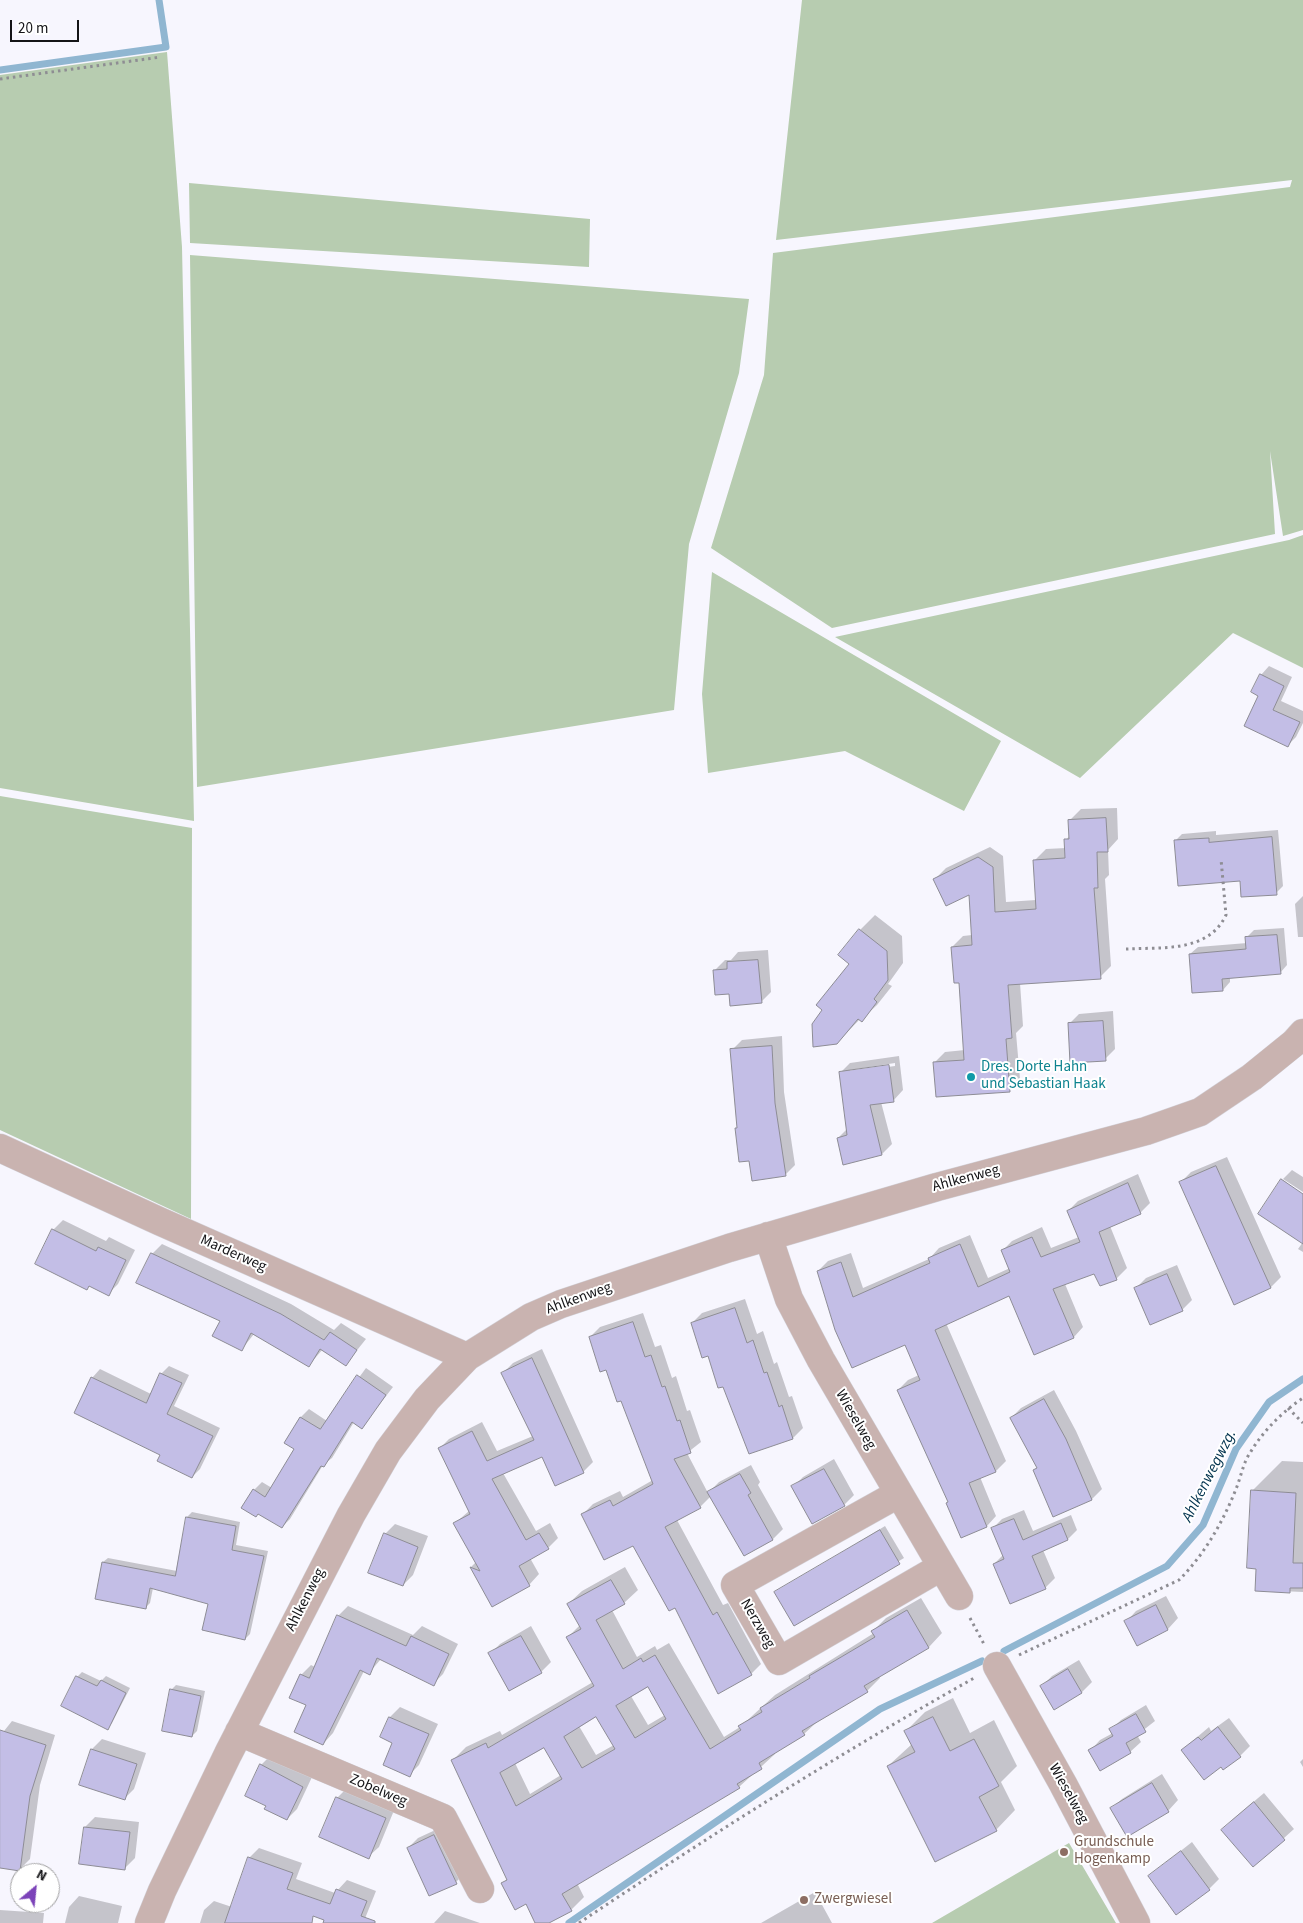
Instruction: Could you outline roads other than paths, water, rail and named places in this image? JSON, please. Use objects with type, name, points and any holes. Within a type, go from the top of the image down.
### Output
[{"type":"street","name":"Ahlkenweg","points":[[149,1923],[162,1891],[239,1732],[350,1515],[388,1452],[427,1399],[467,1357],[531,1317],[561,1304],[768,1236],[937,1187],[1146,1131],[1200,1112],[1252,1078],[1294,1043],[1303,1033]]},
{"type":"street","name":"Marderweg","points":[[0,1148],[167,1225],[467,1357]]},
{"type":"street","name":"Wieselweg","points":[[768,1236],[789,1300],[898,1494],[959,1596]]},
{"type":"street","name":"Nerzweg","points":[[898,1494],[735,1585],[779,1662],[941,1567]]},
{"type":"street","name":"Wieselweg","points":[[997,1666],[1063,1784],[1136,1923]]},
{"type":"street","name":"Zobelweg","points":[[239,1732],[443,1818],[480,1889]]},
{"type":"waterway","points":[[0,70],[166,47],[159,0]]},
{"type":"waterway","name":"Ahlkenwegwzg.","points":[[1004,1651],[1167,1566],[1203,1525],[1236,1449],[1269,1402],[1303,1379]]},
{"type":"waterway","points":[[569,1923],[880,1709],[982,1661]]},
{"type":"place","name":"Dres. Dorte Hahn und Sebastian Haak","points":[[971,1077]]},
{"type":"place","name":"Grundschule Hogenkamp","points":[[1064,1852]]},
{"type":"place","name":"Zwergwiesel","points":[[804,1900]]}]
